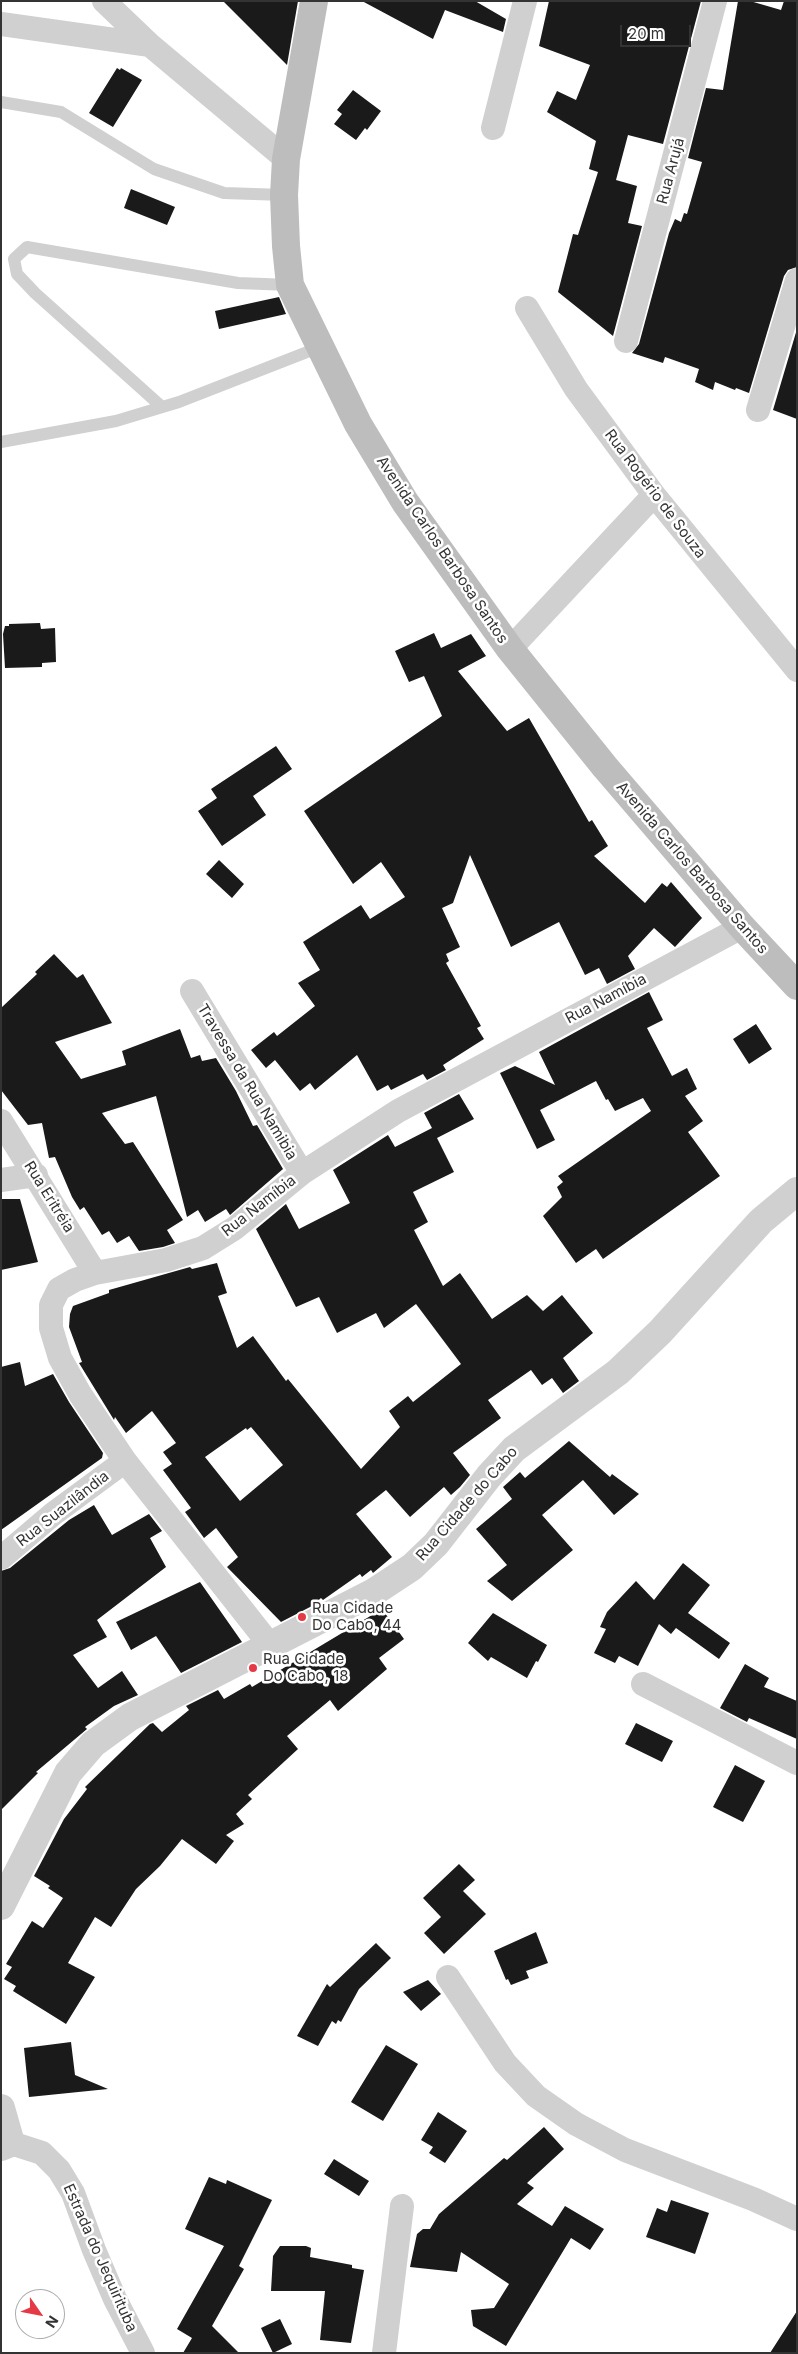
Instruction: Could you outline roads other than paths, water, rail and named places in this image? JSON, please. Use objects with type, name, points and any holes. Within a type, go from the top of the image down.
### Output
[{"type":"main road","name":"Avenida Carlos Barbosa Santos","points":[[314,1],[286,159],[284,195],[290,286],[358,424],[405,502],[510,649],[605,767],[742,927],[797,986]]},
{"type":"street","points":[[104,1],[150,45],[286,159]]},
{"type":"street","points":[[493,128],[525,1]]},
{"type":"street","name":"Rua Arujá","points":[[626,341],[715,1]]},
{"type":"street","points":[[1,24],[150,45]]},
{"type":"street","points":[[758,410],[797,280]]},
{"type":"street","name":"Rua Rogério de Souza","points":[[527,308],[567,377],[654,495],[797,670]]},
{"type":"street","points":[[510,649],[654,495]]},
{"type":"street","name":"Rua Namíbia","points":[[270,1645],[125,1462],[80,1394],[64,1366],[51,1328],[51,1305],[59,1289],[75,1280],[95,1273],[166,1260],[203,1248],[235,1228],[302,1173],[398,1111],[742,927]]},
{"type":"street","name":"Travessa da Rua Namibia","points":[[192,991],[302,1173]]},
{"type":"street","name":"Rua Eritréia","points":[[1,1121],[95,1273]]},
{"type":"street","points":[[1,1180],[36,1175]]},
{"type":"street","name":"Rua Cidade do Cabo","points":[[1,1906],[64,1781],[93,1744],[130,1717],[374,1592],[412,1567],[436,1544],[489,1476],[514,1449],[618,1372],[660,1332],[761,1221],[797,1191]]},
{"type":"street","name":"Rua Suazilândia","points":[[1,1558],[53,1514],[125,1462]]},
{"type":"street","points":[[644,1684],[797,1763]]},
{"type":"street","points":[[448,1977],[505,2063],[536,2096],[576,2124],[625,2150],[753,2199],[797,2219]]},
{"type":"street","points":[[1,2108],[6,2145]]},
{"type":"street","name":"Estrada do Jequirituba","points":[[6,2145],[42,2153],[59,2170],[73,2194],[101,2266],[143,2353]]},
{"type":"street","points":[[384,2353],[402,2206]]},
{"type":"lane","points":[[1,102],[62,112],[154,168],[224,193],[284,195]]},
{"type":"lane","points":[[162,407],[34,293],[17,274],[14,259],[27,247],[238,283],[290,286]]},
{"type":"lane","points":[[1,442],[116,421],[244,379],[320,347]]},
{"type":"place","name":"Rua Cidade Do Cabo, 44","points":[[302,1617]]},
{"type":"place","name":"Rua Cidade Do Cabo, 18","points":[[253,1668]]}]
